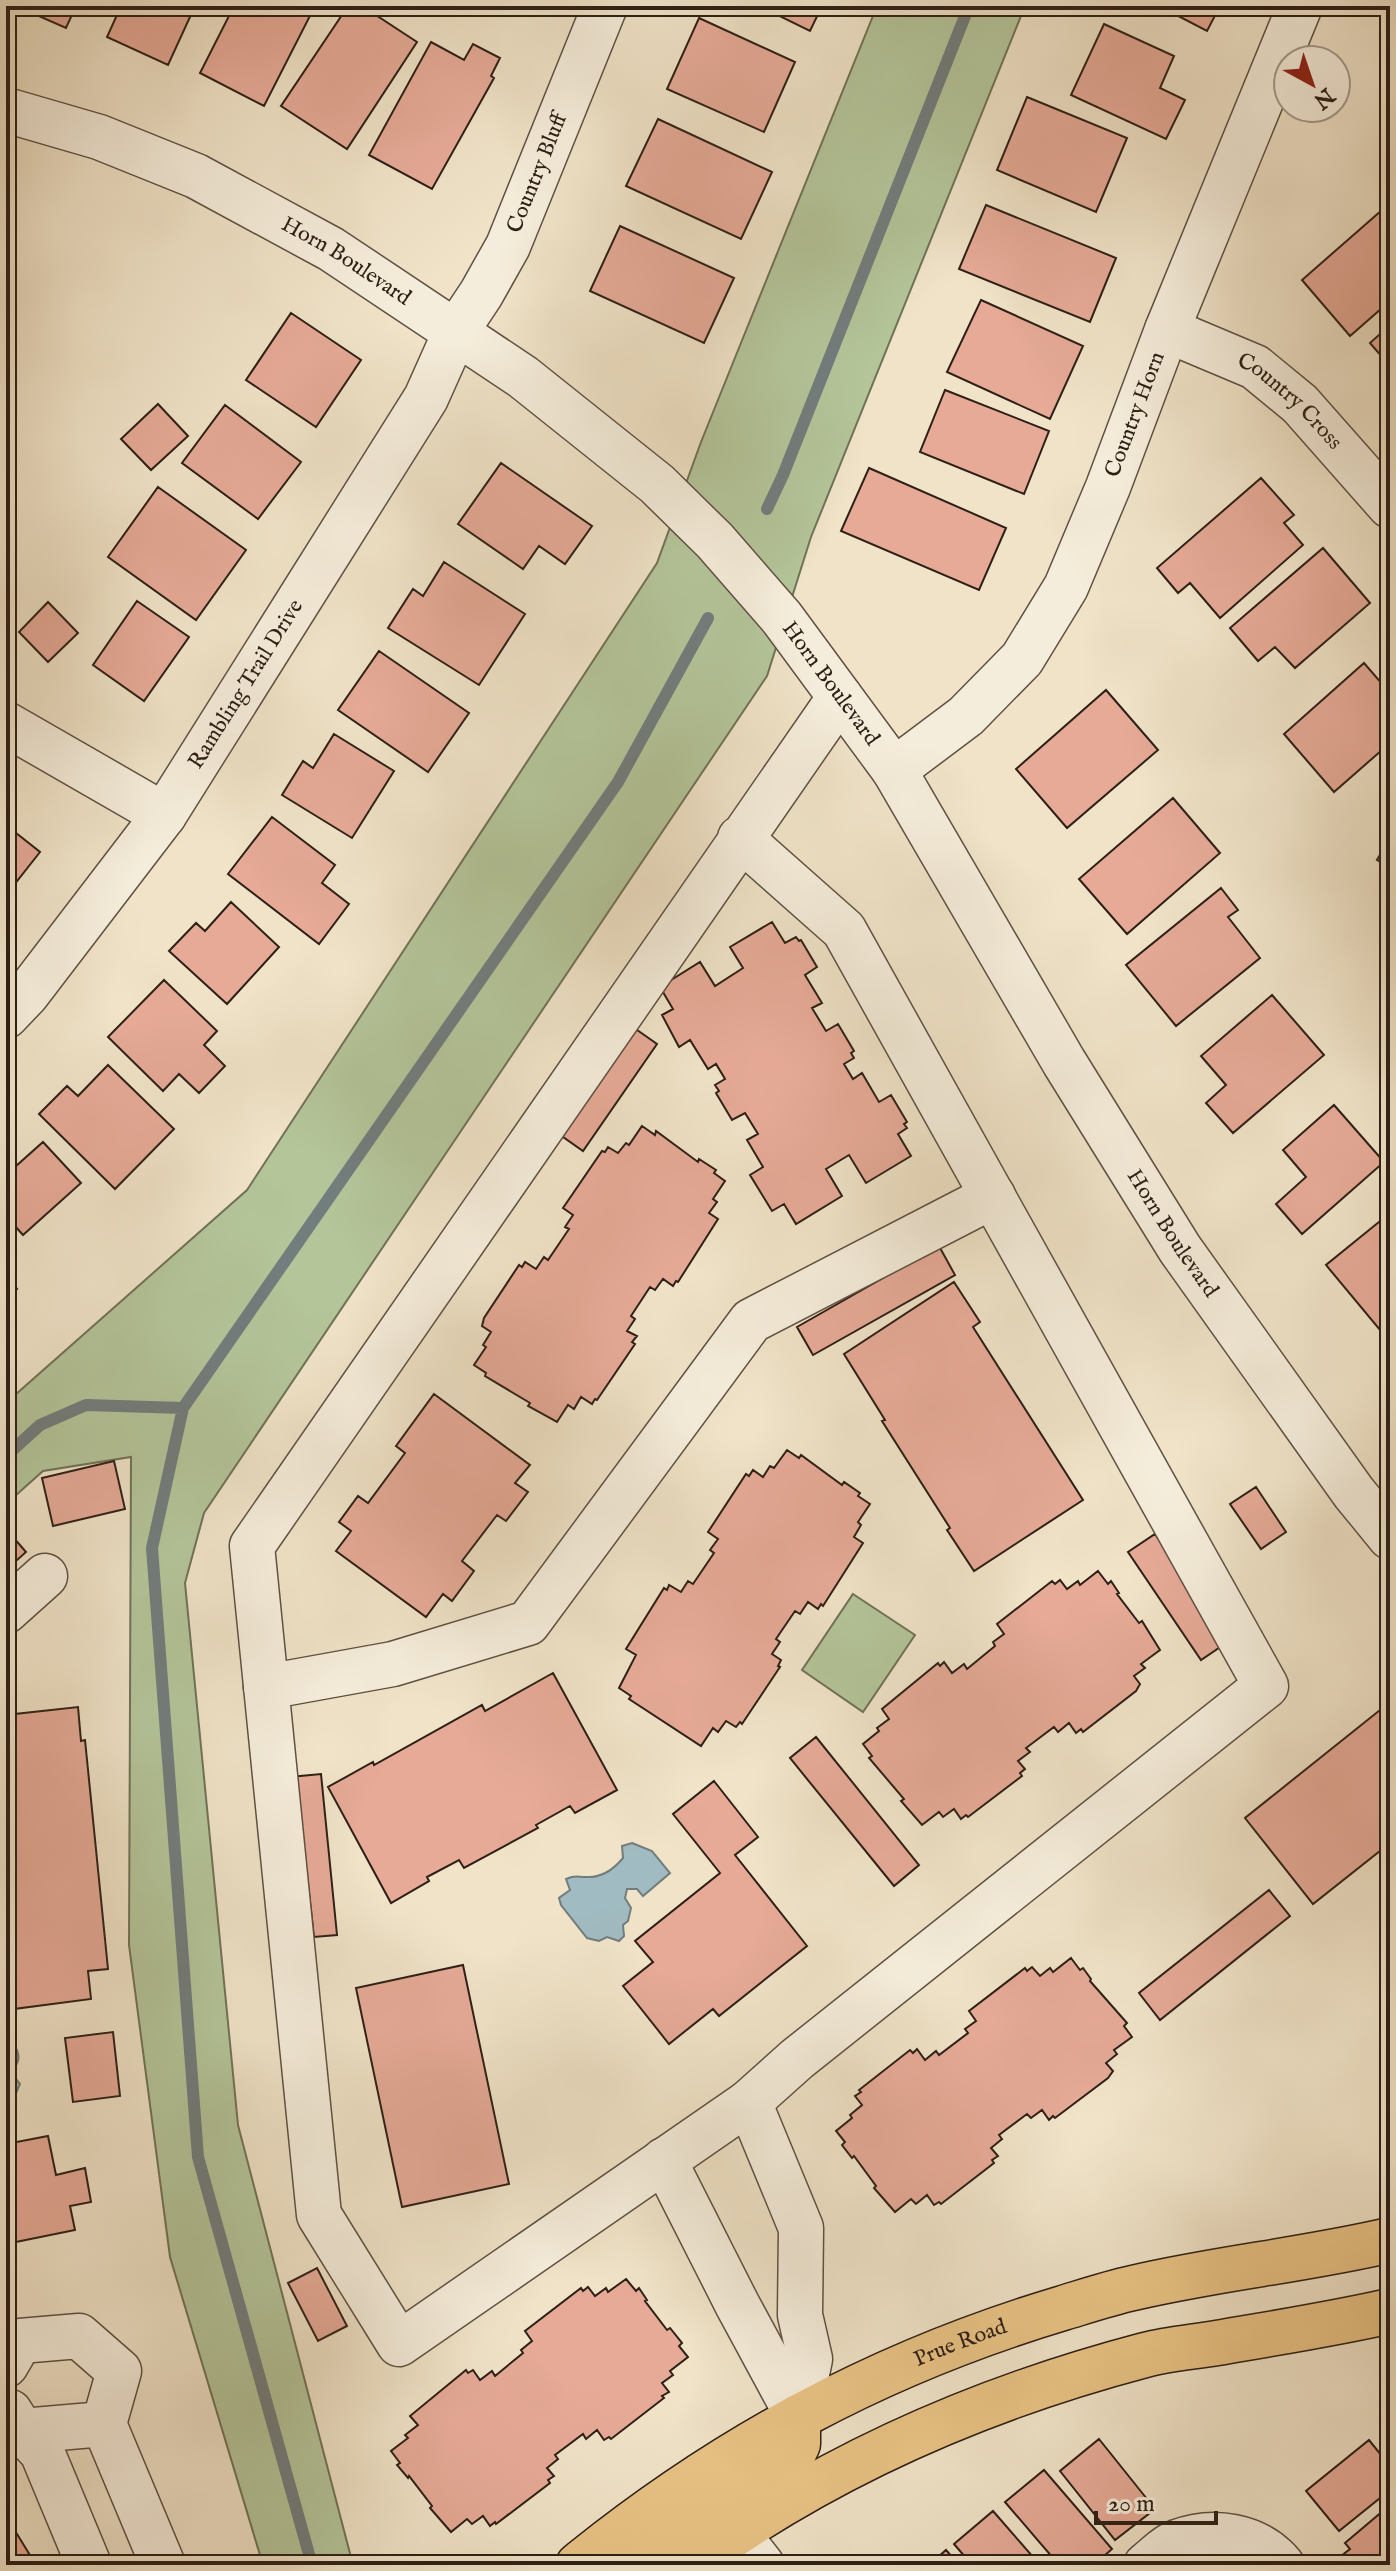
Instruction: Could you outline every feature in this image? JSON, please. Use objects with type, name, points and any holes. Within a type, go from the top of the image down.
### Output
[{"type":"main road","name":"Prue Road","points":[[578,2565],[628,2525],[743,2447],[867,2380],[998,2328],[1133,2288],[1339,2252],[1390,2240]]},
{"type":"main road","points":[[690,2565],[749,2548],[787,2501],[896,2442],[1020,2392],[1148,2354],[1390,2311]]},
{"type":"main road","points":[[638,2565],[792,2457],[798,2444],[798,2417]]},
{"type":"street","name":"Country Bluff","points":[[455,333],[508,246],[605,6]]},
{"type":"street","name":"Country Horn","points":[[894,770],[966,716],[1022,659],[1066,587],[1300,6]]},
{"type":"street","name":"Horn Boulevard","points":[[6,110],[99,137],[196,176],[331,249],[523,377],[657,484],[715,541],[772,607],[894,770],[1064,1062],[1180,1249],[1354,1493],[1385,1519]]},
{"type":"street","name":"Country Cross","points":[[1167,330],[1255,367],[1300,404],[1390,506]]},
{"type":"street","name":"Rambling Trail Drive","points":[[6,1016],[27,994],[164,815],[426,398],[455,333]]},
{"type":"street","points":[[740,838],[844,930],[1266,1686],[797,2059],[749,2102],[399,2344],[319,2215],[252,1546],[740,838],[840,697]]},
{"type":"street","points":[[6,724],[164,815]]},
{"type":"street","points":[[266,1687],[393,1664],[528,1623],[751,1321],[993,1196]]},
{"type":"street","points":[[6,1611],[45,1576]]},
{"type":"street","points":[[749,2102],[801,2228],[800,2315],[810,2359],[798,2417]]},
{"type":"street","points":[[664,2160],[798,2417]]},
{"type":"street","points":[[6,2365],[20,2341],[79,2336],[119,2371],[104,2424],[163,2565]]},
{"type":"street","points":[[11,2425],[104,2424]]},
{"type":"street","points":[[11,2425],[42,2452],[89,2565]]},
{"type":"street","points":[[1146,2565],[1174,2542],[1210,2534],[1243,2538],[1275,2556],[1282,2565]]},
{"type":"green space","points":[[877,6],[1025,6],[811,537],[767,676],[204,1513],[185,1583],[238,2125],[353,2565],[263,2565],[170,2257],[129,1945],[131,1457],[43,1471],[6,1504],[6,1403],[247,1190],[657,563],[701,442]]},
{"type":"green space","points":[[853,1594],[915,1635],[863,1712],[802,1670]]},
{"type":"water","points":[[632,1843],[652,1851],[670,1873],[643,1896],[637,1889],[627,1889],[625,1898],[631,1908],[628,1921],[623,1925],[624,1936],[619,1941],[607,1937],[599,1941],[587,1938],[561,1905],[559,1898],[570,1890],[566,1879],[592,1877],[607,1872],[623,1858],[622,1846]]},
{"type":"water","points":[[6,2041],[13,2043],[18,2055],[18,2062],[11,2073],[20,2084],[14,2098],[6,2097]]},
{"type":"building","points":[[16,6],[76,6],[66,28]]},
{"type":"building","points":[[121,6],[195,6],[168,65],[107,37]]},
{"type":"building","points":[[234,6],[315,6],[264,106],[200,73]]},
{"type":"building","points":[[348,6],[362,6],[417,42],[347,149],[281,106]]},
{"type":"building","points":[[759,6],[822,6],[810,31]]},
{"type":"building","points":[[1159,6],[1220,6],[1207,31]]},
{"type":"building","points":[[699,18],[795,62],[764,132],[667,89]]},
{"type":"building","points":[[1104,24],[1174,56],[1160,88],[1185,100],[1166,139],[1071,95]]},
{"type":"building","points":[[431,42],[464,60],[473,44],[500,58],[491,76],[494,78],[432,189],[369,155]]},
{"type":"building","points":[[1027,97],[1127,138],[1096,212],[997,170]]},
{"type":"building","points":[[658,119],[772,172],[741,239],[626,186]]},
{"type":"building","points":[[1390,203],[1390,301],[1350,336],[1302,280]]},
{"type":"building","points":[[986,205],[1116,258],[1090,322],[959,269]]},
{"type":"building","points":[[620,226],[734,278],[704,343],[590,291]]},
{"type":"building","points":[[981,300],[1083,346],[1050,419],[947,372]]},
{"type":"building","points":[[291,313],[361,360],[316,427],[246,380]]},
{"type":"building","points":[[1390,325],[1390,366],[1370,343]]},
{"type":"building","points":[[945,390],[1049,431],[1024,494],[920,452]]},
{"type":"building","points":[[158,404],[188,436],[151,470],[121,439]]},
{"type":"building","points":[[225,405],[301,462],[258,519],[182,463]]},
{"type":"building","points":[[501,463],[592,526],[565,564],[539,546],[523,569],[458,524]]},
{"type":"building","points":[[869,468],[1006,528],[979,590],[841,531]]},
{"type":"building","points":[[1261,478],[1294,515],[1284,523],[1303,545],[1220,618],[1190,583],[1178,593],[1157,568]]},
{"type":"building","points":[[158,487],[246,550],[196,620],[108,557]]},
{"type":"building","points":[[1323,548],[1370,603],[1295,668],[1275,647],[1258,661],[1230,628]]},
{"type":"building","points":[[444,562],[525,614],[479,685],[388,628],[413,589],[423,596]]},
{"type":"building","points":[[137,601],[189,637],[144,701],[93,665]]},
{"type":"building","points":[[48,602],[78,633],[48,662],[19,632]]},
{"type":"building","points":[[379,651],[469,713],[428,772],[338,710]]},
{"type":"building","points":[[1364,663],[1390,693],[1390,743],[1334,792],[1284,734]]},
{"type":"building","points":[[1106,690],[1158,750],[1067,828],[1016,769]]},
{"type":"building","points":[[334,734],[394,771],[352,838],[282,795],[303,761],[313,768]]},
{"type":"building","points":[[1173,798],[1220,853],[1127,934],[1079,879]]},
{"type":"building","points":[[272,817],[335,865],[322,883],[349,904],[319,944],[228,874]]},
{"type":"building","points":[[6,825],[40,852],[6,895]]},
{"type":"building","points":[[1390,838],[1390,868],[1377,860]]},
{"type":"building","points":[[1221,888],[1238,910],[1228,917],[1260,958],[1176,1026],[1126,965]]},
{"type":"building","points":[[231,902],[279,947],[227,1004],[169,951],[196,923],[205,931]]},
{"type":"building","points":[[772,922],[785,943],[796,937],[801,940],[817,967],[805,975],[822,1003],[812,1008],[826,1031],[838,1024],[854,1051],[851,1053],[854,1058],[844,1064],[853,1079],[862,1073],[879,1102],[891,1095],[907,1122],[904,1124],[907,1128],[898,1134],[911,1156],[866,1183],[849,1155],[826,1169],[842,1196],[796,1224],[784,1204],[772,1211],[750,1175],[763,1167],[747,1140],[758,1134],[745,1113],[732,1120],[716,1093],[719,1091],[715,1085],[725,1079],[716,1064],[708,1069],[690,1040],[679,1047],[662,1015],[673,1009],[660,987],[700,962],[715,986],[743,968],[730,947]]},
{"type":"building","points":[[164,980],[217,1031],[204,1045],[225,1066],[199,1093],[179,1074],[163,1091],[108,1037]]},
{"type":"building","points":[[1272,995],[1324,1055],[1233,1133],[1206,1103],[1226,1085],[1201,1056]]},
{"type":"building","points":[[630,1025],[657,1044],[583,1151],[556,1132]]},
{"type":"building","points":[[108,1065],[174,1129],[115,1189],[39,1114],[67,1086],[78,1096]]},
{"type":"building","points":[[1334,1105],[1384,1162],[1302,1234],[1276,1204],[1306,1177],[1283,1150]]},
{"type":"building","points":[[642,1126],[655,1135],[656,1131],[698,1162],[699,1159],[716,1170],[714,1173],[725,1181],[713,1199],[717,1202],[709,1213],[718,1219],[678,1282],[673,1286],[663,1279],[655,1290],[650,1287],[631,1316],[635,1319],[627,1331],[637,1336],[632,1342],[635,1344],[597,1400],[592,1404],[581,1397],[574,1409],[568,1405],[557,1422],[528,1406],[530,1403],[485,1376],[486,1373],[474,1365],[486,1347],[483,1345],[491,1332],[482,1326],[484,1318],[519,1265],[522,1267],[525,1262],[536,1269],[544,1257],[548,1260],[569,1229],[565,1227],[573,1215],[563,1208],[602,1151],[605,1152],[608,1147],[618,1153],[626,1143],[629,1145]]},
{"type":"building","points":[[43,1142],[81,1183],[23,1235],[6,1216],[6,1155],[16,1166]]},
{"type":"building","points":[[1390,1213],[1390,1342],[1326,1265]]},
{"type":"building","points":[[939,1246],[955,1275],[813,1355],[797,1327]]},
{"type":"building","points":[[6,1276],[17,1289],[6,1299]]},
{"type":"building","points":[[954,1282],[980,1322],[973,1327],[1083,1500],[974,1571],[844,1354]]},
{"type":"building","points":[[434,1394],[530,1465],[515,1483],[528,1492],[506,1521],[497,1515],[462,1561],[474,1571],[452,1601],[443,1594],[426,1617],[336,1551],[351,1531],[339,1522],[358,1496],[368,1503],[405,1453],[396,1446]]},
{"type":"building","points":[[787,1450],[799,1458],[801,1455],[842,1485],[844,1482],[870,1504],[858,1522],[861,1525],[854,1537],[863,1543],[823,1606],[821,1604],[818,1609],[808,1602],[800,1614],[795,1611],[776,1639],[780,1642],[772,1654],[781,1660],[780,1667],[742,1724],[740,1722],[736,1727],[726,1721],[718,1732],[713,1728],[701,1746],[629,1699],[631,1696],[619,1688],[636,1655],[626,1649],[664,1588],[667,1590],[669,1585],[681,1592],[688,1581],[693,1584],[714,1553],[710,1550],[718,1539],[708,1532],[746,1474],[749,1476],[753,1470],[763,1477]]},
{"type":"building","points":[[114,1461],[125,1509],[53,1526],[42,1478]]},
{"type":"building","points":[[1256,1487],[1286,1532],[1261,1549],[1230,1504]]},
{"type":"building","points":[[6,1529],[26,1552],[6,1570]]},
{"type":"building","points":[[1155,1534],[1229,1641],[1201,1660],[1128,1552]]},
{"type":"building","points":[[1098,1571],[1108,1584],[1111,1581],[1117,1594],[1139,1623],[1142,1621],[1160,1650],[1141,1664],[1145,1668],[1134,1676],[1140,1684],[1136,1691],[1083,1732],[1081,1729],[1076,1733],[1069,1723],[1058,1732],[1054,1727],[1026,1748],[1030,1752],[1018,1761],[1025,1769],[1020,1773],[1022,1776],[968,1817],[966,1815],[961,1819],[954,1809],[943,1817],[939,1812],[922,1825],[869,1758],[872,1756],[863,1744],[889,1719],[882,1709],[938,1663],[940,1666],[944,1662],[952,1673],[964,1664],[967,1669],[995,1646],[993,1642],[1004,1634],[997,1624],[1052,1581],[1055,1584],[1060,1580],[1067,1589],[1078,1581],[1080,1585]]},
{"type":"building","points":[[553,1673],[617,1790],[575,1813],[570,1806],[536,1825],[538,1828],[464,1868],[459,1860],[427,1877],[429,1881],[391,1903],[328,1787],[482,1705],[485,1711]]},
{"type":"building","points":[[1390,1702],[1390,1843],[1313,1904],[1245,1818]]},
{"type":"building","points":[[78,1707],[81,1741],[85,1740],[108,1969],[88,1971],[91,1999],[6,2010],[6,1715]]},
{"type":"building","points":[[816,1737],[919,1865],[894,1886],[790,1758]]},
{"type":"building","points":[[321,1774],[337,1935],[314,1937],[307,1875],[300,1876],[290,1777]]},
{"type":"building","points":[[714,1781],[758,1837],[735,1855],[807,1946],[719,2016],[713,2009],[669,2044],[623,1986],[653,1962],[635,1941],[720,1873],[673,1814]]},
{"type":"building","points":[[1269,1890],[1290,1916],[1160,2020],[1139,1993]]},
{"type":"building","points":[[1071,1958],[1080,1970],[1083,1968],[1090,1981],[1127,2023],[1124,2026],[1132,2037],[1114,2050],[1117,2054],[1106,2063],[1113,2071],[1055,2118],[1053,2116],[1049,2120],[1042,2110],[1031,2118],[1027,2114],[999,2135],[1002,2139],[991,2148],[998,2156],[992,2160],[994,2163],[941,2204],[934,2205],[927,2195],[916,2204],[911,2199],[895,2212],[874,2188],[876,2186],[854,2156],[852,2158],[842,2145],[845,2142],[836,2131],[862,2105],[855,2096],[861,2092],[859,2090],[910,2050],[913,2053],[917,2049],[925,2060],[936,2051],[939,2055],[968,2033],[965,2029],[976,2021],[969,2011],[1025,1968],[1027,1971],[1032,1967],[1040,1976],[1050,1968],[1053,1972]]},
{"type":"building","points":[[463,1965],[509,2184],[402,2207],[356,1988]]},
{"type":"building","points":[[113,2032],[120,2096],[73,2102],[65,2038]]},
{"type":"building","points":[[48,2136],[56,2175],[85,2168],[91,2202],[70,2206],[75,2230],[6,2244],[6,2144]]},
{"type":"building","points":[[317,2268],[347,2326],[318,2341],[288,2283]]},
{"type":"building","points":[[626,2279],[636,2291],[639,2288],[667,2330],[670,2328],[682,2343],[679,2346],[688,2357],[670,2371],[673,2375],[662,2383],[669,2392],[611,2439],[604,2440],[597,2430],[586,2439],[583,2434],[555,2455],[558,2459],[547,2468],[554,2476],[548,2480],[550,2483],[496,2524],[490,2526],[483,2516],[472,2524],[467,2519],[451,2532],[409,2476],[397,2465],[400,2463],[391,2451],[408,2438],[405,2435],[418,2425],[410,2416],[466,2370],[468,2373],[473,2370],[480,2380],[492,2371],[495,2376],[523,2353],[521,2350],[532,2341],[525,2331],[581,2288],[583,2291],[588,2287],[595,2296],[606,2288],[608,2292]]},
{"type":"building","points":[[1099,2439],[1155,2509],[1115,2540],[1060,2471]]},
{"type":"building","points":[[1369,2440],[1390,2466],[1390,2490],[1339,2531],[1306,2491]]},
{"type":"building","points":[[1044,2470],[1112,2549],[1094,2565],[1059,2565],[1005,2502]]},
{"type":"building","points":[[1390,2505],[1390,2565],[1334,2565],[1332,2563],[1350,2549],[1345,2543]]},
{"type":"building","points":[[993,2511],[1040,2565],[972,2565],[954,2544]]},
{"type":"building","points":[[6,2516],[36,2565],[6,2565]]},
{"type":"building","points":[[946,2550],[959,2565],[929,2565]]},
{"type":"waterway","points":[[767,509],[969,6]]},
{"type":"waterway","points":[[312,2565],[198,2157],[152,1548],[183,1408],[618,782],[708,618]]},
{"type":"waterway","points":[[6,1456],[40,1425],[86,1405],[183,1408]]}]
